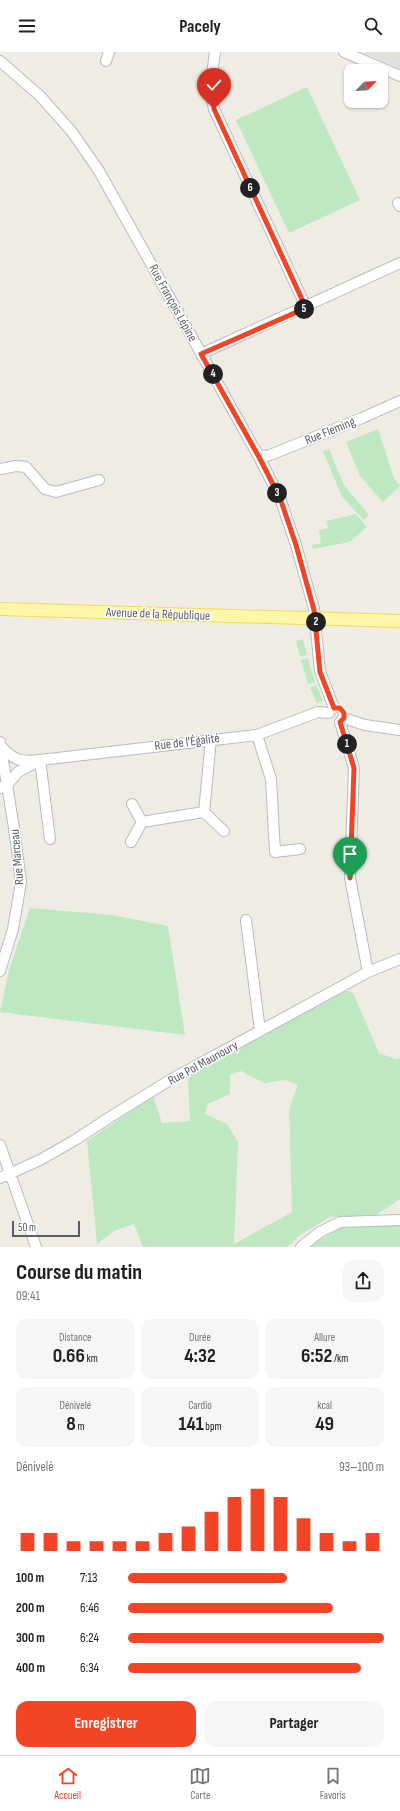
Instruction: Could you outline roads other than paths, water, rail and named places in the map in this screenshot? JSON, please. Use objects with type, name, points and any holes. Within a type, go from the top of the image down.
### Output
[{"type":"main road","name":"Avenue de la République","points":[[0,609],[400,621]]},
{"type":"street","points":[[215,52],[210,90],[214,109],[306,308]]},
{"type":"street","points":[[344,52],[400,76]]},
{"type":"street","name":"Rue François Lépine","points":[[0,61],[40,96],[76,138],[102,178],[259,457],[280,498],[296,545],[315,619],[320,672],[332,711]]},
{"type":"street","points":[[201,354],[306,308],[400,263]]},
{"type":"street","name":"Rue Fleming","points":[[259,457],[270,455],[400,401]]},
{"type":"street","points":[[0,469],[16,466],[26,467],[45,489],[56,492],[99,480]]},
{"type":"street","points":[[332,711],[330,718],[333,721],[342,720],[400,730]]},
{"type":"street","name":"Rue de l'Égalité","points":[[0,744],[10,757],[26,761],[40,760],[211,739],[257,735],[318,712],[332,711]]},
{"type":"street","points":[[342,720],[354,768],[350,878],[368,972]]},
{"type":"street","points":[[257,735],[271,779],[276,852],[300,849]]},
{"type":"street","points":[[204,812],[211,739]]},
{"type":"street","name":"Rue Marceau","points":[[0,744],[4,786],[21,882],[13,929],[0,971]]},
{"type":"street","points":[[40,760],[50,839]]},
{"type":"street","name":"Rue de l'Égalité","points":[[4,786],[18,772],[40,760]]},
{"type":"street","points":[[132,804],[142,822]]},
{"type":"street","points":[[142,822],[204,812]]},
{"type":"street","points":[[204,812],[224,831]]},
{"type":"street","points":[[131,842],[142,822]]},
{"type":"street","points":[[246,920],[260,1031]]},
{"type":"street","name":"Rue Pol Maunoury","points":[[0,1178],[40,1160],[75,1140],[170,1080],[368,972],[400,959]]},
{"type":"street","points":[[0,1145],[36,1247]]},
{"type":"street","points":[[301,1247],[320,1232],[340,1222],[400,1220]]}]
